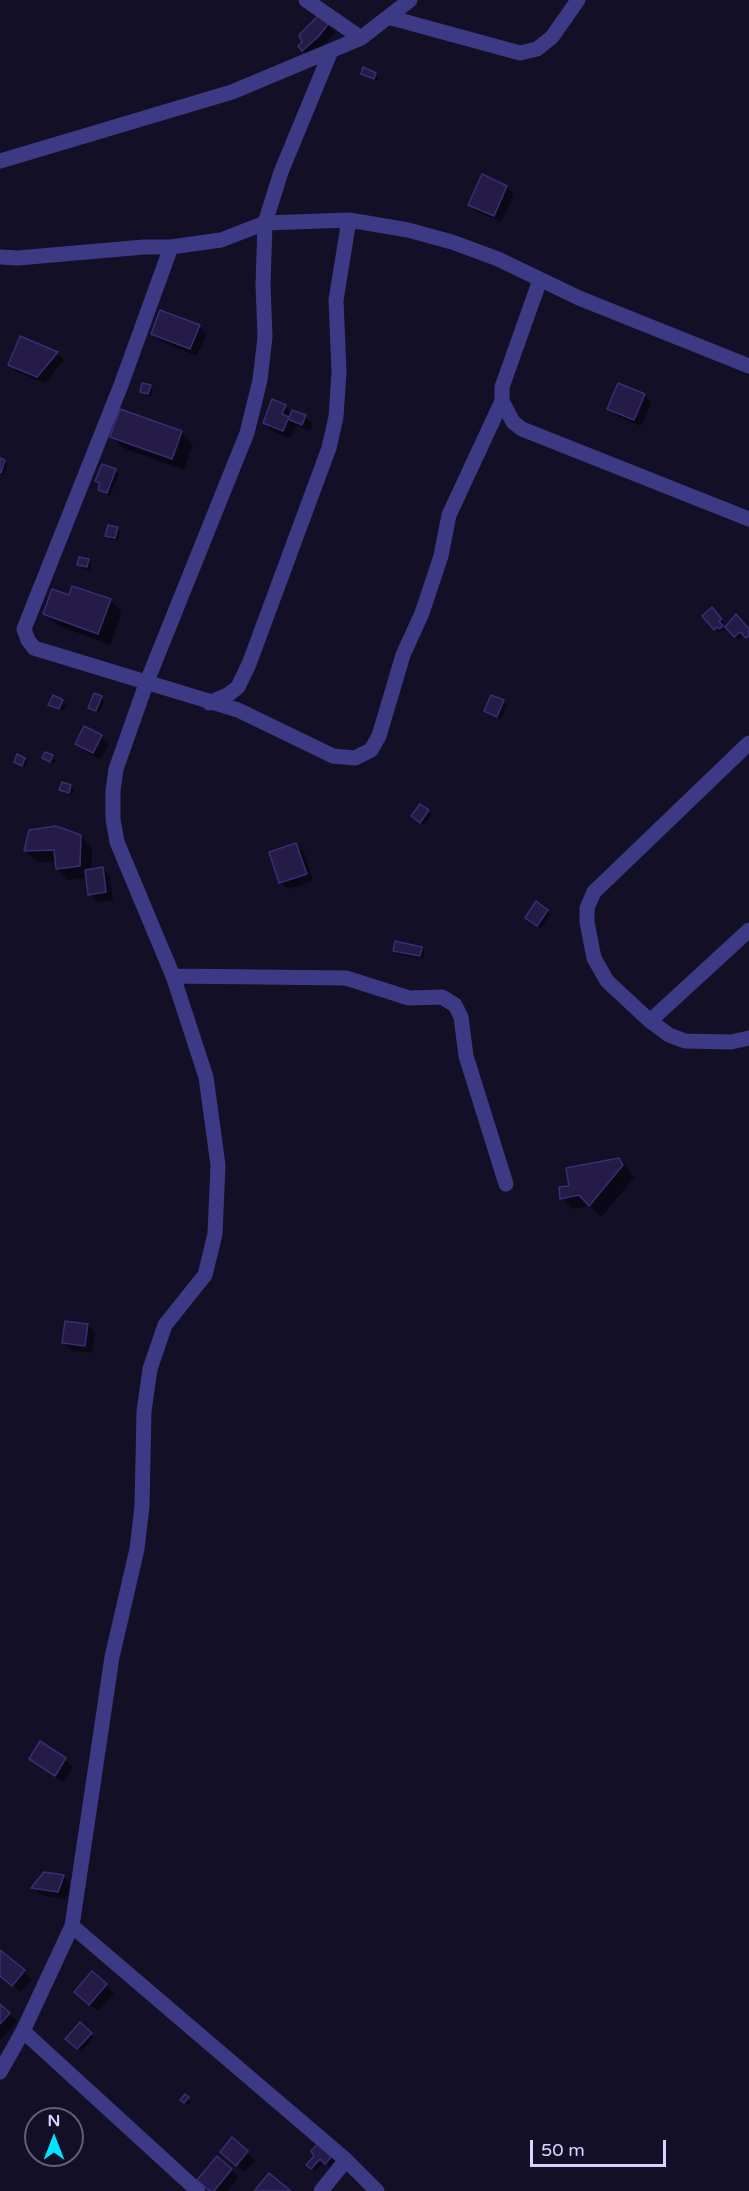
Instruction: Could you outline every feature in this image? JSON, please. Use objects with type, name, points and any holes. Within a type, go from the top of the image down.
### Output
[{"type":"street","points":[[306,0],[361,38]]},
{"type":"street","points":[[0,161],[231,92],[361,38],[410,0]]},
{"type":"street","points":[[388,17],[520,53],[537,49],[552,37],[578,0]]},
{"type":"street","points":[[0,2072],[23,2031],[72,1926],[112,1657],[137,1549],[142,1506],[144,1411],[150,1369],[165,1325],[205,1275],[215,1234],[218,1165],[206,1077],[173,976],[117,842],[113,819],[116,769],[146,684],[247,434],[260,380],[265,337],[263,285],[265,223],[281,172],[331,51]]},
{"type":"street","points":[[209,703],[238,687],[246,671],[329,448],[336,417],[339,372],[336,300],[349,220]]},
{"type":"street","points":[[0,257],[18,258],[144,247],[171,247],[221,240],[265,223],[349,220],[408,230],[452,242],[498,259],[540,280],[749,366]]},
{"type":"street","points":[[171,247],[121,385],[24,629],[33,648],[238,710],[333,756],[355,759],[371,750],[379,736],[403,655],[422,613],[438,565],[448,515],[502,401],[502,387],[506,374],[540,280]]},
{"type":"street","points":[[502,401],[513,422],[522,429],[749,519]]},
{"type":"street","points":[[749,743],[602,883],[594,892],[587,908],[587,922],[594,958],[607,981],[650,1021],[669,1035],[686,1041],[731,1042],[749,1038]]},
{"type":"street","points":[[650,1021],[749,930]]},
{"type":"street","points":[[173,976],[346,978],[409,998],[442,997],[455,1005],[461,1017],[466,1056],[506,1184]]},
{"type":"street","points":[[72,1926],[346,2160],[377,2191]]},
{"type":"street","points":[[23,2031],[198,2191]]},
{"type":"street","points":[[321,2191],[346,2160]]},
{"type":"building","points":[[319,15],[329,23],[302,51],[298,46],[302,42],[299,35]]},
{"type":"building","points":[[363,67],[376,73],[374,79],[361,74]]},
{"type":"building","points":[[482,174],[507,186],[494,216],[468,205]]},
{"type":"building","points":[[160,310],[200,325],[190,349],[151,334]]},
{"type":"building","points":[[20,336],[58,352],[37,377],[8,365]]},
{"type":"building","points":[[142,383],[151,385],[148,394],[140,392]]},
{"type":"building","points":[[618,383],[645,394],[634,420],[607,409]]},
{"type":"building","points":[[272,399],[286,405],[282,414],[289,417],[292,410],[306,415],[302,425],[288,419],[283,431],[263,423]]},
{"type":"building","points":[[120,409],[182,431],[172,459],[110,437]]},
{"type":"building","points":[[0,458],[5,460],[1,473],[0,472]]},
{"type":"building","points":[[102,464],[116,469],[107,493],[98,490],[100,483],[95,481]]},
{"type":"building","points":[[108,525],[118,527],[115,538],[105,536]]},
{"type":"building","points":[[79,557],[89,559],[87,567],[77,565]]},
{"type":"building","points":[[72,586],[111,599],[98,634],[43,614],[52,589],[69,595]]},
{"type":"building","points":[[712,607],[722,619],[719,621],[723,626],[714,630],[702,616]]},
{"type":"building","points":[[736,614],[749,629],[749,636],[746,638],[740,632],[734,637],[725,627]]},
{"type":"building","points":[[94,693],[102,696],[96,711],[88,708]]},
{"type":"building","points":[[53,695],[63,700],[59,709],[48,705]]},
{"type":"building","points":[[491,695],[504,700],[497,717],[484,711]]},
{"type":"building","points":[[84,726],[102,735],[93,753],[75,744]]},
{"type":"building","points":[[45,752],[53,755],[50,762],[42,758]]},
{"type":"building","points":[[17,754],[25,758],[22,766],[14,762]]},
{"type":"building","points":[[62,782],[71,785],[69,793],[59,790]]},
{"type":"building","points":[[420,804],[429,810],[420,823],[411,816]]},
{"type":"building","points":[[56,826],[81,835],[80,866],[56,869],[54,850],[24,851],[29,830]]},
{"type":"building","points":[[296,843],[307,874],[279,883],[269,852]]},
{"type":"building","points":[[103,867],[106,892],[88,895],[85,870]]},
{"type":"building","points":[[536,901],[548,910],[537,926],[525,918]]},
{"type":"building","points":[[395,941],[422,947],[420,956],[393,951]]},
{"type":"building","points":[[619,1158],[623,1165],[589,1206],[579,1195],[560,1199],[559,1187],[569,1186],[566,1168]]},
{"type":"building","points":[[65,1321],[88,1324],[85,1346],[62,1343]]},
{"type":"building","points":[[40,1741],[66,1758],[55,1776],[29,1759]]},
{"type":"building","points":[[44,1872],[64,1875],[58,1892],[31,1888]]},
{"type":"building","points":[[0,1950],[25,1970],[12,1986],[0,1976]]},
{"type":"building","points":[[92,1971],[107,1984],[89,2005],[74,1992]]},
{"type":"building","points":[[0,2004],[10,2013],[0,2024]]},
{"type":"building","points":[[80,2022],[92,2033],[77,2049],[65,2039]]},
{"type":"building","points":[[185,2094],[189,2097],[184,2103],[180,2100]]},
{"type":"building","points":[[232,2137],[248,2151],[236,2166],[220,2152]]},
{"type":"building","points":[[319,2142],[333,2155],[325,2164],[320,2159],[311,2169],[306,2165],[314,2156],[311,2151]]},
{"type":"building","points":[[217,2156],[232,2169],[214,2191],[210,2191],[197,2180]]},
{"type":"building","points":[[269,2173],[291,2191],[254,2191]]}]
